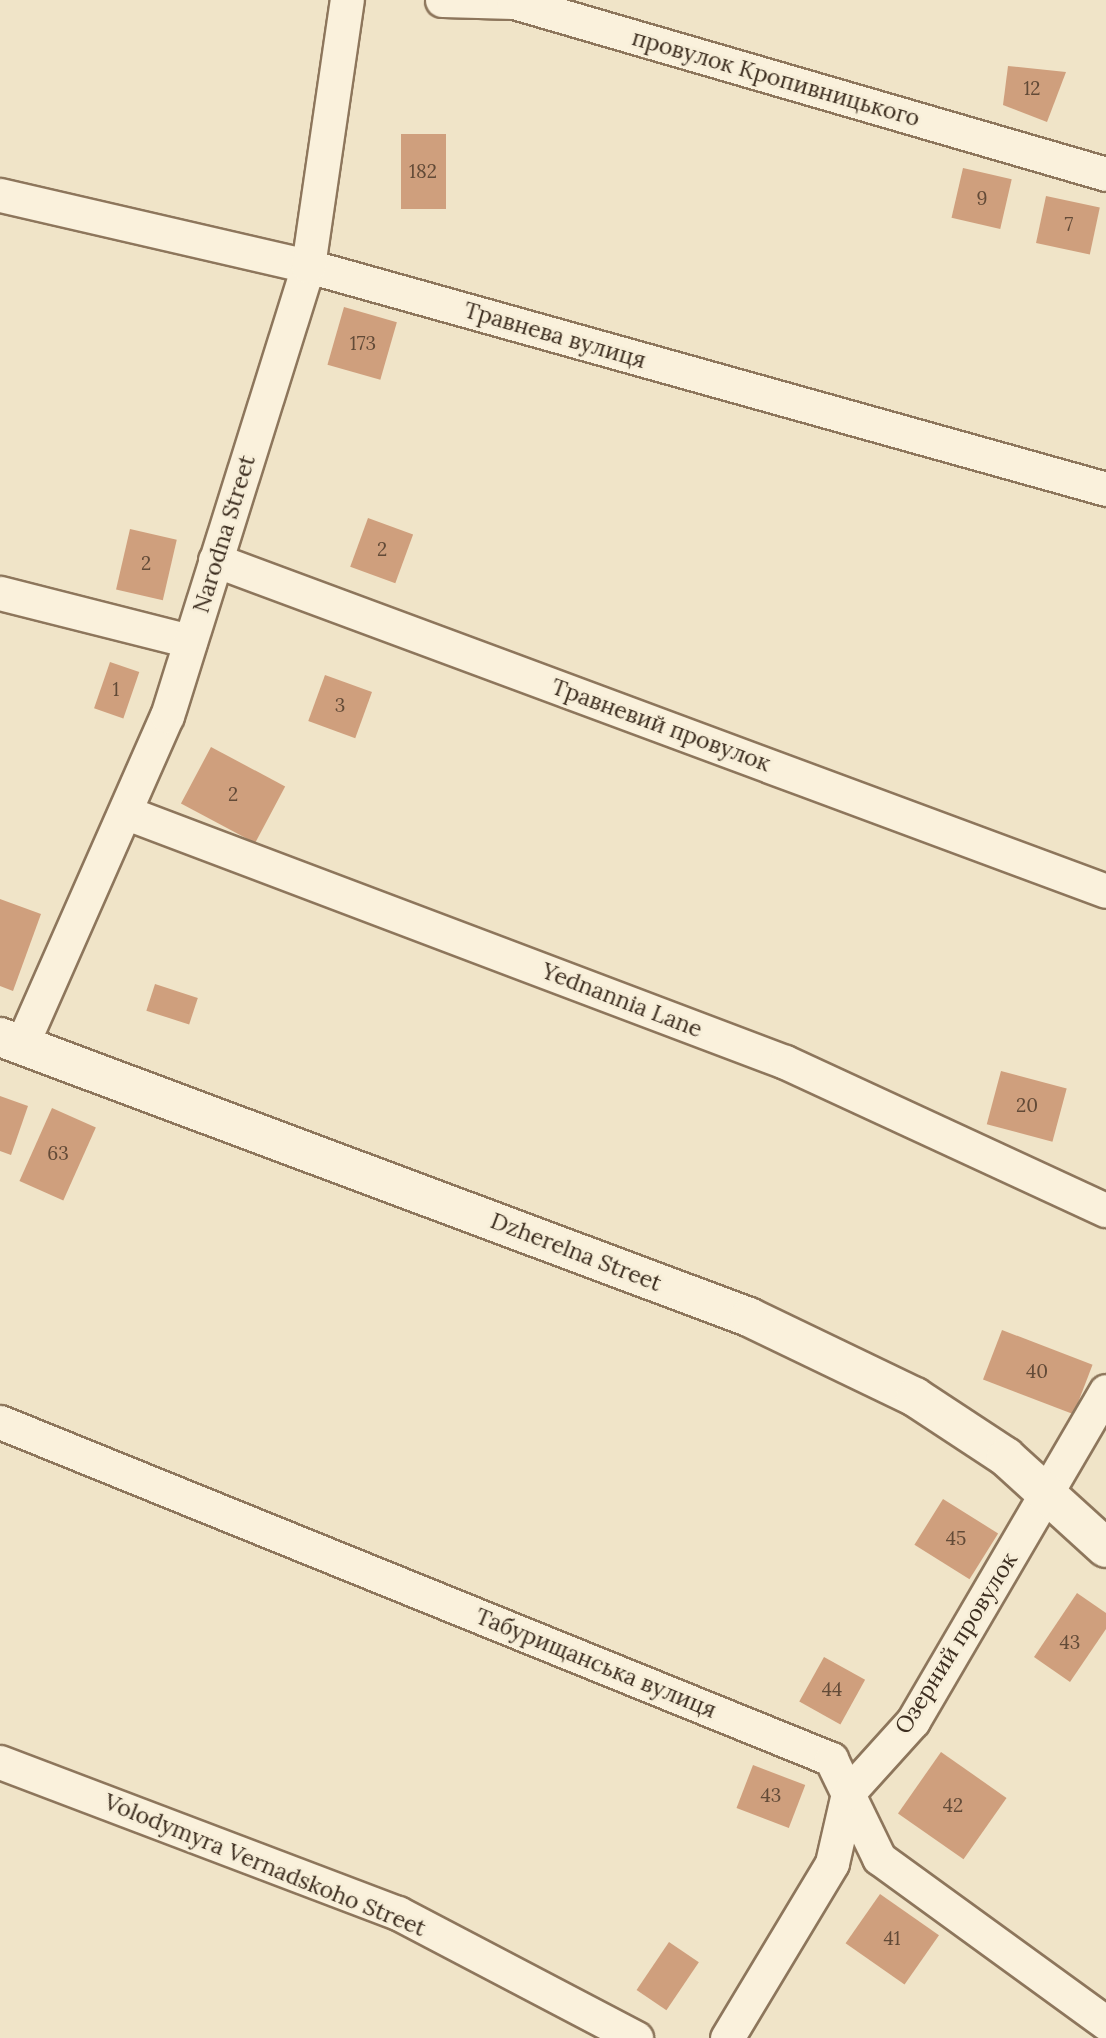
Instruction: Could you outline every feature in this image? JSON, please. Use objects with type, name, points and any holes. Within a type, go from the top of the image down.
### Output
[{"type":"street","name":"Narodna Street","points":[[11,1040],[127,813],[190,641],[308,266],[347,0]]},
{"type":"street","name":"провулок Кропивницького","points":[[442,0],[514,2],[1106,174]]},
{"type":"street","name":"Травнева вулиця","points":[[0,195],[308,266],[1106,489]]},
{"type":"street","name":"Травневий провулок","points":[[215,560],[1106,891]]},
{"type":"street","points":[[0,593],[190,641]]},
{"type":"street","name":"Yednannia Lane","points":[[127,813],[785,1062],[1106,1210]]},
{"type":"street","name":"Dzherelna Street","points":[[11,1040],[750,1317],[915,1398],[1006,1457],[1044,1497],[1106,1548]]},
{"type":"street","name":"Озерний провулок","points":[[727,2038],[832,1863],[848,1793],[913,1721],[1106,1391]]},
{"type":"street","name":"Табурищанська вулиця","points":[[0,1422],[831,1759],[879,1858],[1106,2022]]},
{"type":"street","name":"Volodymyra Vernadskoho Street","points":[[0,1762],[398,1913],[636,2038]]},
{"type":"building","points":[[1008,66],[1066,72],[1047,122],[1003,105]]},
{"type":"building","points":[[401,134],[446,134],[446,209],[401,209]]},
{"type":"building","points":[[963,168],[1012,179],[1000,229],[952,218]]},
{"type":"building","points":[[1046,196],[1100,207],[1090,254],[1036,243]]},
{"type":"building","points":[[344,307],[397,322],[380,380],[327,365]]},
{"type":"building","points":[[368,518],[413,534],[395,583],[350,567]]},
{"type":"building","points":[[130,529],[177,540],[163,600],[116,589]]},
{"type":"building","points":[[110,662],[139,672],[123,718],[94,708]]},
{"type":"building","points":[[325,675],[372,692],[355,738],[308,721]]},
{"type":"building","points":[[211,747],[285,786],[255,843],[181,804]]},
{"type":"building","points":[[0,899],[41,914],[13,991],[0,986]]},
{"type":"building","points":[[155,984],[198,998],[189,1025],[146,1011]]},
{"type":"building","points":[[1001,1071],[1067,1089],[1052,1142],[987,1124]]},
{"type":"building","points":[[0,1096],[28,1106],[11,1155],[0,1151]]},
{"type":"building","points":[[52,1108],[96,1128],[63,1201],[19,1181]]},
{"type":"building","points":[[1002,1330],[1093,1365],[1074,1414],[983,1379]]},
{"type":"building","points":[[943,1499],[998,1533],[970,1579],[914,1545]]},
{"type":"building","points":[[1077,1593],[1106,1613],[1106,1629],[1070,1682],[1034,1657]]},
{"type":"building","points":[[824,1657],[865,1680],[840,1724],[799,1702]]},
{"type":"building","points":[[941,1752],[1007,1798],[964,1859],[898,1813]]},
{"type":"building","points":[[753,1765],[805,1785],[789,1828],[737,1808]]},
{"type":"building","points":[[880,1894],[939,1935],[905,1984],[846,1943]]},
{"type":"building","points":[[669,1942],[699,1962],[666,2010],[637,1990]]}]
